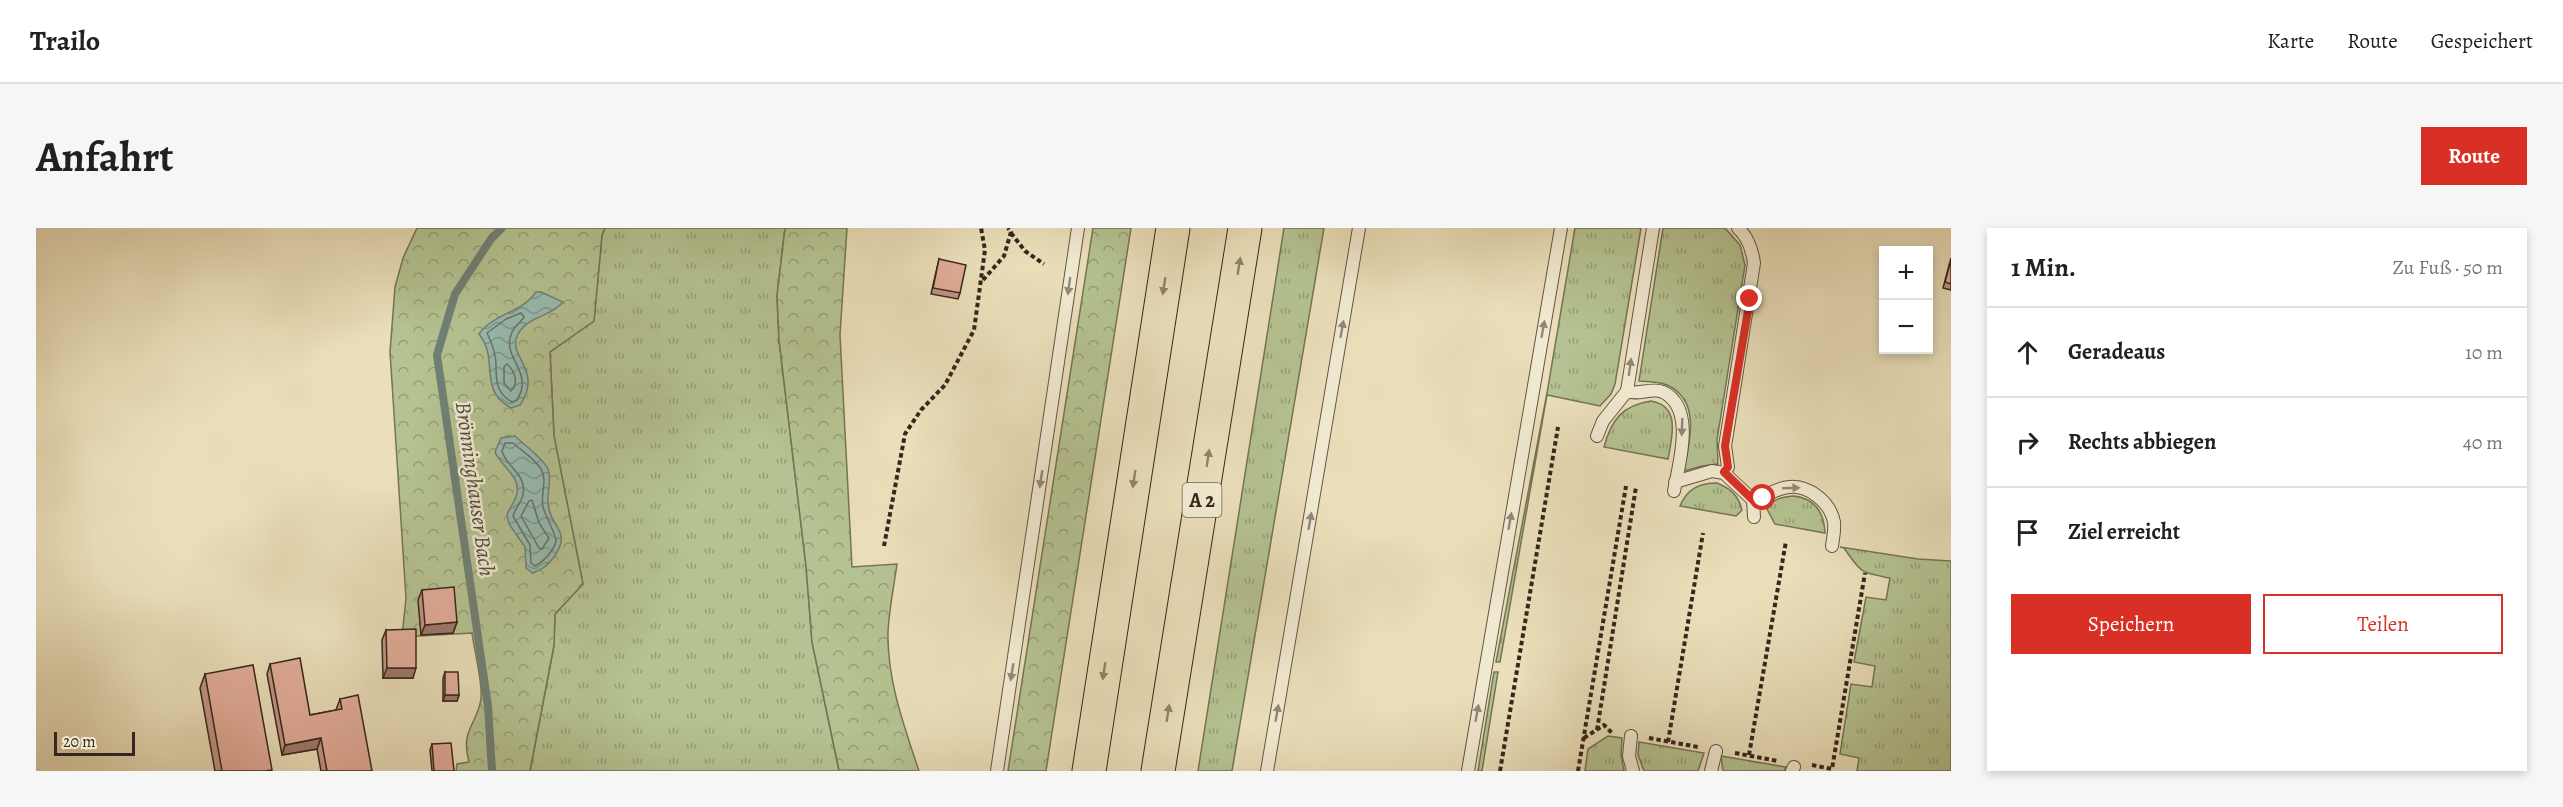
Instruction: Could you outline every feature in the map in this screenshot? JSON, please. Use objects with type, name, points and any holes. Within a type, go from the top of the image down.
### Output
[{"type":"highway","points":[[1089,771],[1173,228]]},
{"type":"highway","name":"A 2","points":[[1158,771],[1245,228]]},
{"type":"lane","points":[[997,771],[1078,228]]},
{"type":"lane","points":[[1267,771],[1359,228]]},
{"type":"lane","points":[[1468,771],[1561,228]]},
{"type":"lane","points":[[1597,436],[1603,421],[1627,391],[1653,228]]},
{"type":"lane","points":[[1724,472],[1728,467],[1725,446],[1754,262],[1752,248],[1744,233],[1738,228]]},
{"type":"lane","points":[[1627,391],[1632,393],[1661,391],[1673,400],[1681,411],[1683,426],[1674,487],[1712,471],[1724,472],[1753,500],[1754,517]]},
{"type":"lane","points":[[1753,500],[1763,498],[1775,490],[1790,487],[1809,490],[1824,502],[1832,515],[1834,526],[1832,546]]},
{"type":"lane","points":[[1631,736],[1629,756],[1633,771]]},
{"type":"lane","points":[[1712,771],[1716,751]]},
{"type":"path","points":[[884,546],[904,434],[921,410],[945,385],[974,330],[985,250],[981,228]]},
{"type":"path","points":[[982,280],[1005,256],[1009,230]]},
{"type":"path","points":[[1009,230],[1025,250],[1044,264]]},
{"type":"path","points":[[1500,771],[1558,427]]},
{"type":"path","points":[[1578,771],[1626,486]]},
{"type":"path","points":[[1597,731],[1636,487]]},
{"type":"path","points":[[1668,742],[1703,533]]},
{"type":"path","points":[[1749,755],[1786,541]]},
{"type":"path","points":[[1584,738],[1604,725],[1611,732],[1631,736],[1776,759],[1793,769],[1806,769],[1813,765],[1834,769],[1865,573]]},
{"type":"green space","points":[[417,228],[605,228],[602,235],[594,321],[550,352],[554,436],[583,584],[555,614],[554,645],[530,771],[456,771],[457,764],[469,762],[468,735],[481,699],[480,676],[472,633],[402,637],[406,598],[390,352],[395,287],[403,258]]},
{"type":"green space","points":[[605,228],[785,228],[777,296],[779,340],[806,566],[812,642],[839,771],[530,771],[554,646],[555,614],[583,584],[554,436],[550,352],[594,320],[602,235]]},
{"type":"green space","points":[[785,228],[847,228],[840,335],[852,567],[897,564],[890,607],[888,650],[893,685],[919,771],[839,770],[812,642],[806,566],[779,340],[777,296]]},
{"type":"green space","points":[[1093,228],[1131,228],[1046,771],[1008,771]]},
{"type":"green space","points":[[1284,228],[1324,228],[1232,771],[1198,771]]},
{"type":"green space","points":[[1575,228],[1641,228],[1615,384],[1611,394],[1600,406],[1547,395],[1500,662],[1496,662],[1547,393]]},
{"type":"green space","points":[[1663,228],[1725,228],[1740,245],[1745,265],[1717,440],[1718,464],[1684,471],[1690,435],[1689,412],[1685,401],[1678,392],[1667,385],[1639,381]]},
{"type":"green space","points":[[1651,401],[1661,404],[1671,416],[1672,432],[1668,459],[1604,447],[1610,429],[1620,415],[1633,406]]},
{"type":"green space","points":[[1717,483],[1736,496],[1742,510],[1736,516],[1680,506],[1686,495],[1694,488]]},
{"type":"green space","points":[[1793,496],[1807,500],[1816,507],[1823,518],[1825,533],[1775,524],[1767,509],[1778,499]]},
{"type":"green space","points":[[1840,547],[1918,559],[1951,561],[1951,771],[1857,771],[1859,758],[1840,754],[1851,684],[1872,687],[1875,666],[1854,662],[1866,597],[1886,600],[1890,578],[1862,570],[1844,548]]},
{"type":"green space","points":[[1494,672],[1498,672],[1482,771],[1478,771]]},
{"type":"green space","points":[[1608,736],[1622,738],[1621,755],[1624,771],[1585,771],[1588,749]]},
{"type":"green space","points":[[1639,742],[1704,753],[1698,771],[1644,771],[1638,755]]},
{"type":"green space","points":[[1721,756],[1786,767],[1784,771],[1723,771]]},
{"type":"water","points":[[536,292],[563,302],[552,311],[533,320],[518,334],[517,349],[527,373],[528,382],[520,405],[511,408],[501,400],[491,383],[488,354],[479,334],[492,322],[530,299]]},
{"type":"water","points":[[515,436],[538,456],[548,469],[550,477],[549,511],[561,535],[559,548],[554,557],[544,567],[532,573],[526,568],[525,547],[509,524],[507,515],[516,496],[516,482],[495,452],[501,438]]},
{"type":"building","points":[[939,259],[966,265],[960,293],[933,288]]},
{"type":"building","points":[[1951,260],[1951,284],[1945,282]]},
{"type":"building","points":[[454,587],[457,622],[425,625],[422,590]]},
{"type":"building","points":[[416,629],[416,668],[387,668],[386,630]]},
{"type":"building","points":[[300,658],[310,715],[342,709],[340,699],[358,695],[372,771],[327,771],[321,738],[285,745],[270,664]]},
{"type":"building","points":[[253,665],[272,770],[222,771],[205,674]]},
{"type":"building","points":[[445,672],[458,672],[459,695],[445,695]]},
{"type":"building","points":[[451,743],[454,771],[434,771],[432,744]]},
{"type":"waterway","name":"Brönninghauser Bach","points":[[492,771],[488,706],[437,355],[455,294],[491,239],[502,228]]},
{"type":"route","points":[[1750,299],[1725,446],[1728,467],[1724,472],[1753,500],[1763,498]]}]
